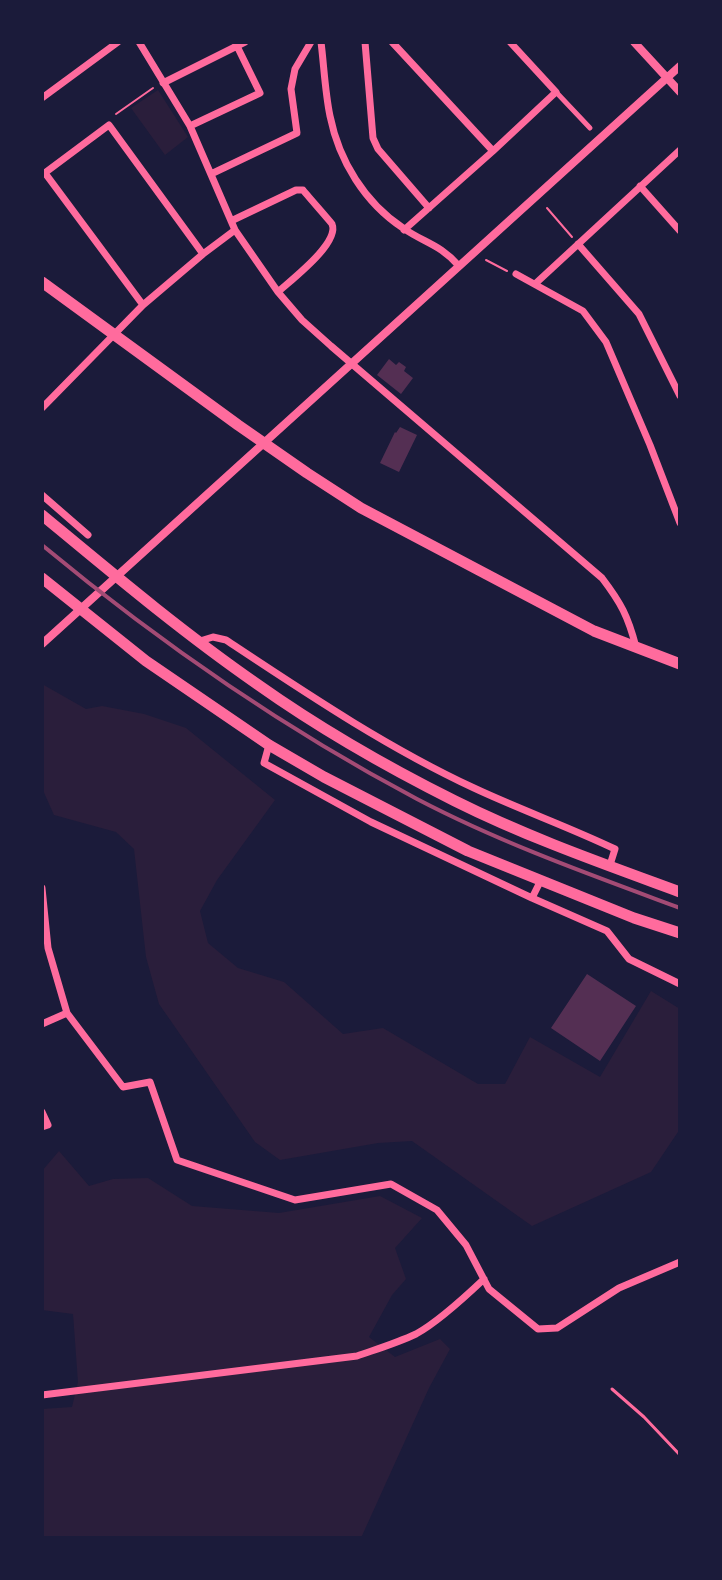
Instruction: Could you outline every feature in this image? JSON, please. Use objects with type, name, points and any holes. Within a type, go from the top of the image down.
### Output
[{"type":"main road","points":[[42,282],[263,443],[361,508],[594,631],[680,664]]},
{"type":"main road","points":[[42,515],[200,641],[322,727],[456,802],[680,892]]},
{"type":"main road","points":[[42,578],[146,661],[269,745],[324,777],[468,851],[634,918],[680,933]]},
{"type":"street","points":[[42,98],[118,42]]},
{"type":"street","points":[[139,42],[190,126],[235,230],[278,292],[302,320],[602,578],[619,600],[637,648]]},
{"type":"street","points":[[211,174],[297,133],[291,89],[295,69],[311,42]]},
{"type":"street","points":[[321,42],[330,118],[345,160],[359,186],[381,211],[404,230],[447,253],[459,266]]},
{"type":"street","points":[[365,42],[373,138],[378,149],[429,208]]},
{"type":"street","points":[[392,42],[493,151]]},
{"type":"street","points":[[510,42],[590,128]]},
{"type":"street","points":[[634,42],[680,92]]},
{"type":"street","points":[[163,83],[239,43],[260,93],[190,126]]},
{"type":"street","points":[[42,644],[680,66]]},
{"type":"street","points":[[404,230],[556,92]]},
{"type":"street","points":[[143,305],[43,174],[109,125],[203,254]]},
{"type":"street","points":[[535,284],[680,150]]},
{"type":"street","points":[[640,186],[680,231]]},
{"type":"street","points":[[231,221],[296,190],[303,190],[332,225],[333,234],[321,252],[278,292]]},
{"type":"street","points":[[42,408],[143,305],[235,230]]},
{"type":"street","points":[[578,244],[639,314],[677,381],[680,396]]},
{"type":"street","points":[[516,274],[583,311],[606,342],[680,523]]},
{"type":"street","points":[[42,495],[88,535]]},
{"type":"street","points":[[200,641],[213,637],[226,640],[333,711],[398,749],[473,787],[615,849],[610,865]]},
{"type":"street","points":[[269,745],[264,763],[371,822],[607,931],[629,959],[680,984]]},
{"type":"street","points":[[532,898],[541,880]]},
{"type":"street","points":[[42,890],[48,948],[67,1013],[123,1087],[150,1082],[177,1160],[295,1200],[391,1184],[437,1210],[466,1245],[489,1289],[538,1329],[557,1328],[619,1288],[680,1262]]},
{"type":"street","points":[[42,1024],[67,1013]]},
{"type":"street","points":[[42,1112],[48,1125],[42,1127]]},
{"type":"street","points":[[42,1395],[357,1356],[419,1332],[484,1279]]},
{"type":"lane","points":[[612,1389],[680,1455]]},
{"type":"path","points":[[109,125],[113,116],[163,83]]},
{"type":"path","points":[[547,208],[578,244]]},
{"type":"path","points":[[486,260],[516,274]]},
{"type":"shaded area","points":[[158,90],[188,137],[165,155],[131,108]]},
{"type":"shaded area","points":[[42,684],[86,709],[102,706],[144,714],[186,728],[275,800],[217,880],[200,911],[208,943],[238,968],[284,982],[343,1034],[383,1028],[478,1084],[505,1084],[530,1037],[600,1077],[651,991],[680,1009],[680,1129],[651,1172],[532,1226],[412,1141],[378,1143],[280,1160],[255,1142],[159,1004],[146,957],[134,849],[116,832],[54,815],[42,788]]},
{"type":"shaded area","points":[[59,1151],[89,1186],[113,1179],[148,1178],[192,1206],[279,1213],[380,1196],[422,1218],[395,1248],[406,1279],[392,1295],[369,1337],[395,1357],[440,1339],[450,1349],[361,1538],[42,1538],[42,1409],[72,1407],[78,1382],[73,1314],[42,1310],[42,1171]]},
{"type":"building","points":[[389,359],[396,365],[399,362],[406,367],[404,371],[413,378],[401,394],[377,375]]},
{"type":"building","points":[[400,427],[417,435],[399,472],[380,463]]},
{"type":"building","points":[[587,974],[636,1006],[600,1061],[551,1028]]},
{"type":"railway","points":[[42,545],[131,616],[223,682],[367,772],[481,830],[680,908]]}]
